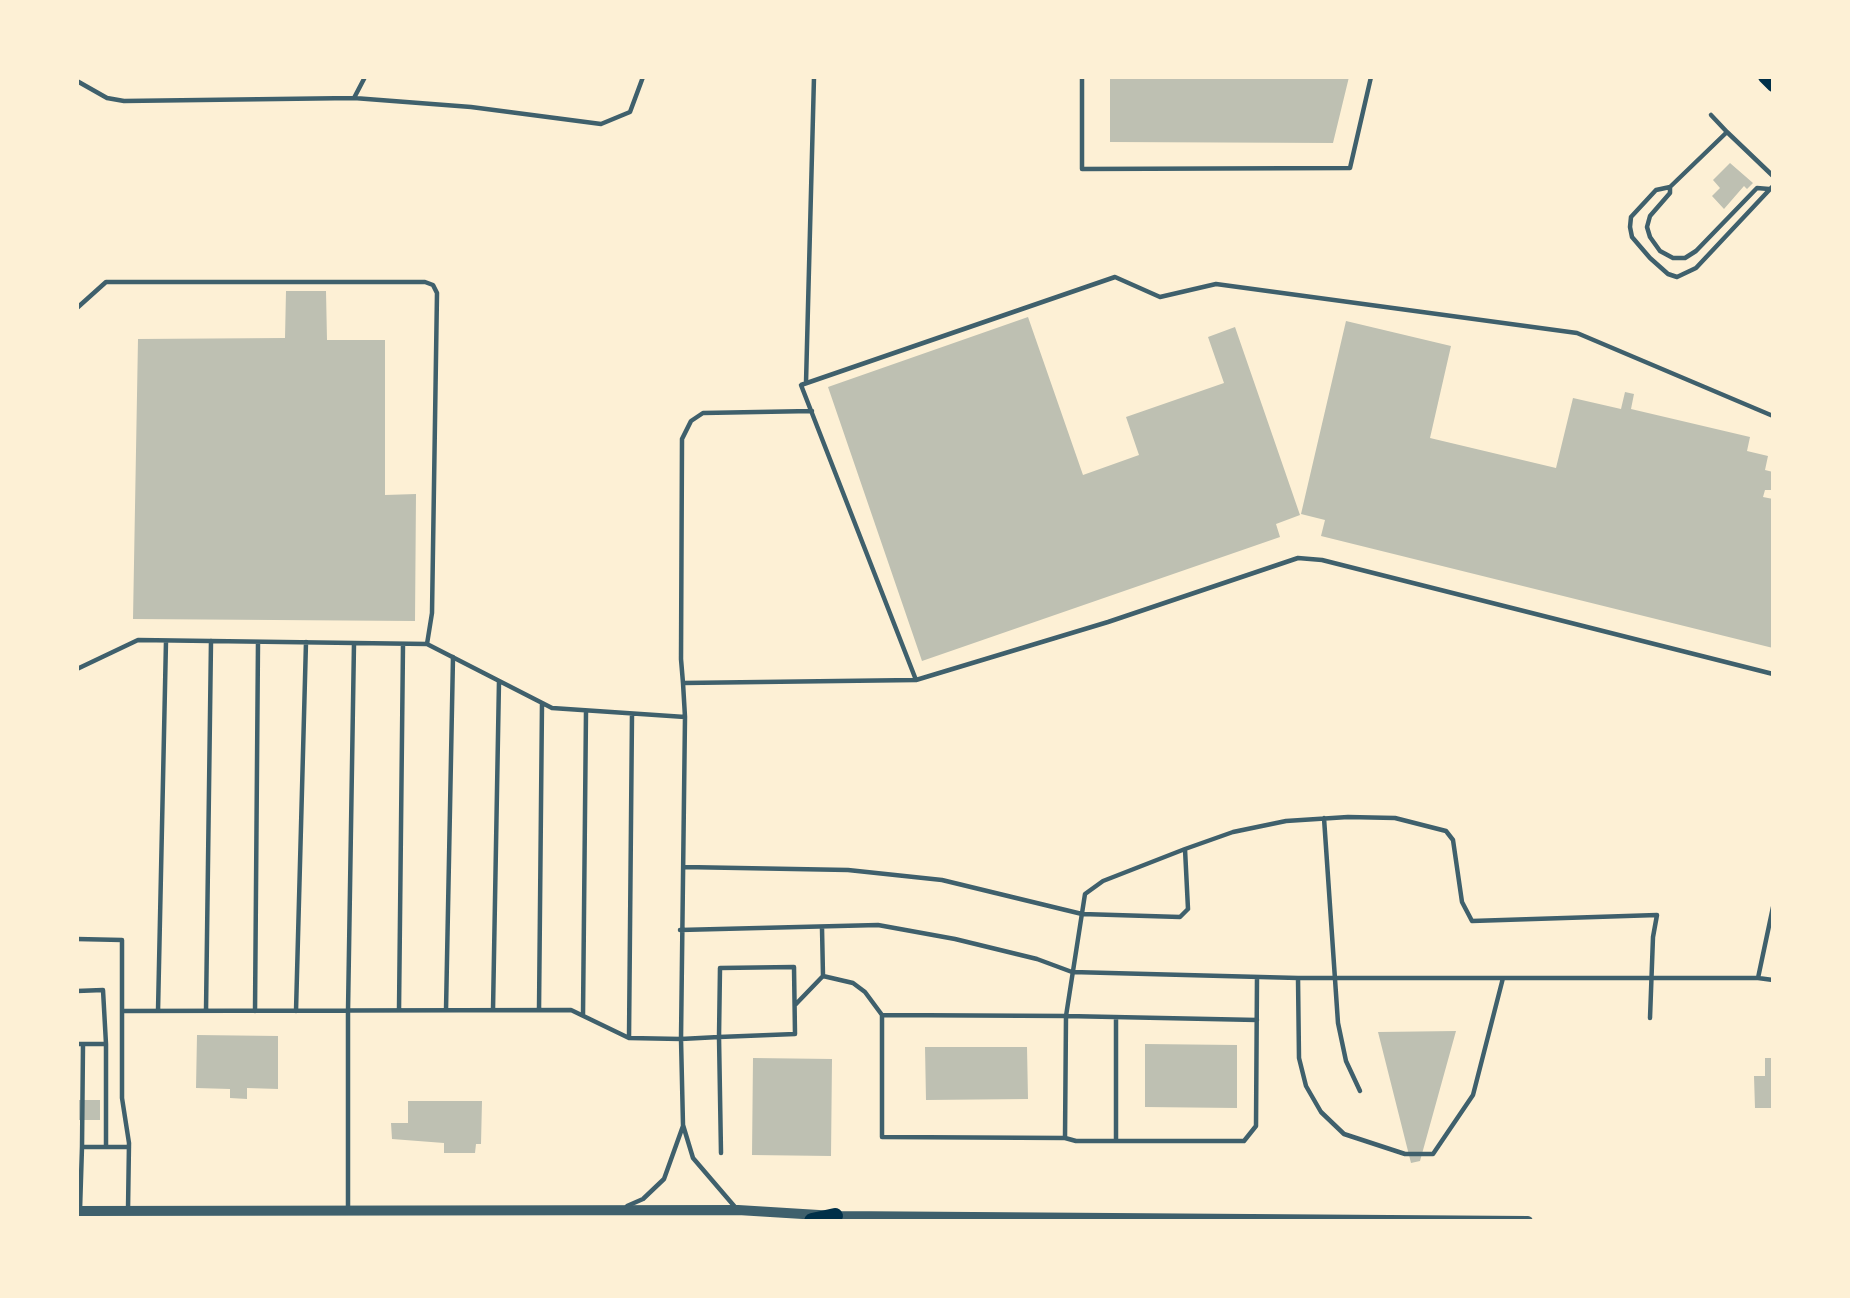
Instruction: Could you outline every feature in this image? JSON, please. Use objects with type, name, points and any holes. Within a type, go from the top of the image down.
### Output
[{"type":"highway","points":[[812,1221],[835,1216]]},
{"type":"main road","points":[[1764,77],[1773,86]]},
{"type":"street","points":[[78,1211],[738,1210],[835,1216],[1528,1221]]},
{"type":"lane","points":[[354,98],[365,77]]},
{"type":"lane","points":[[77,81],[107,98],[124,101],[354,98],[471,107],[601,124],[630,112],[643,77]]},
{"type":"lane","points":[[806,383],[814,77]]},
{"type":"lane","points":[[1082,77],[1082,169],[1350,168],[1371,77]]},
{"type":"lane","points":[[1711,115],[1773,176]]},
{"type":"lane","points":[[1727,132],[1670,187],[1656,190],[1631,217],[1632,237],[1668,274],[1677,276],[1696,268],[1771,188]]},
{"type":"lane","points":[[1766,169],[1773,162]]},
{"type":"lane","points":[[1670,187],[1670,193],[1650,216],[1647,227],[1660,251],[1673,258],[1685,258],[1696,251],[1757,188],[1771,188]]},
{"type":"lane","points":[[916,680],[801,385],[1115,277],[1160,297],[1216,284],[1577,333],[1773,416]]},
{"type":"lane","points":[[77,308],[106,282],[425,282],[433,285],[437,293],[432,613],[427,644]]},
{"type":"lane","points":[[738,1210],[693,1158],[683,1125],[680,930],[684,867],[685,718],[681,659],[682,439],[691,421],[703,413],[812,411]]},
{"type":"lane","points":[[684,683],[916,680],[1108,622],[1298,558],[1322,560],[1773,674]]},
{"type":"lane","points":[[77,669],[138,640],[427,644],[552,708],[685,718]]},
{"type":"lane","points":[[158,1011],[166,641]]},
{"type":"lane","points":[[206,1011],[211,641]]},
{"type":"lane","points":[[254,1011],[258,642]]},
{"type":"lane","points":[[296,1011],[306,642]]},
{"type":"lane","points":[[348,1209],[348,1010],[354,643]]},
{"type":"lane","points":[[399,1010],[403,643]]},
{"type":"lane","points":[[446,1010],[453,657]]},
{"type":"lane","points":[[493,1010],[499,681]]},
{"type":"lane","points":[[539,1010],[542,703]]},
{"type":"lane","points":[[583,1015],[586,710]]},
{"type":"lane","points":[[629,1038],[632,714]]},
{"type":"lane","points":[[1324,818],[1338,1023],[1346,1061],[1360,1091]]},
{"type":"lane","points":[[1065,1138],[1066,1016],[1086,894],[1103,881],[1185,849],[1233,832],[1286,821],[1395,818],[1446,831],[1453,840],[1462,902],[1472,920],[1657,915],[1650,1018]]},
{"type":"lane","points":[[684,867],[848,870],[942,880],[1082,914],[1180,917],[1188,909],[1185,849]]},
{"type":"lane","points":[[1758,978],[1773,907]]},
{"type":"lane","points":[[680,930],[878,925],[1037,959],[1072,972],[1298,978],[1773,980]]},
{"type":"lane","points":[[794,1006],[823,976],[822,928]]},
{"type":"lane","points":[[77,939],[122,940],[122,1098],[129,1147],[128,1210]]},
{"type":"lane","points":[[122,1011],[571,1010],[629,1038],[681,1039],[719,1037],[795,1034],[794,967],[720,968],[719,1037],[721,1153]]},
{"type":"lane","points":[[823,976],[853,983],[865,992],[882,1015],[882,1137],[1065,1138],[1116,1141],[1244,1141],[1251,1135],[1256,1126],[1257,977]]},
{"type":"lane","points":[[1298,978],[1299,1059],[1306,1086],[1321,1112],[1344,1133],[1376,1147],[1405,1154],[1433,1154],[1473,1095],[1503,978]]},
{"type":"lane","points":[[77,990],[103,990],[106,1147]]},
{"type":"lane","points":[[882,1015],[1257,1020]]},
{"type":"lane","points":[[1116,1017],[1116,1141]]},
{"type":"lane","points":[[78,1211],[82,1147],[80,1044],[106,1044]]},
{"type":"lane","points":[[615,1211],[643,1199],[664,1179],[683,1125]]},
{"type":"lane","points":[[82,1147],[129,1147]]},
{"type":"building","points":[[1110,77],[1349,77],[1333,143],[1110,142]]},
{"type":"building","points":[[1730,163],[1753,183],[1747,189],[1744,186],[1724,209],[1712,196],[1720,188],[1713,180]]},
{"type":"building","points":[[286,291],[326,291],[327,340],[385,340],[385,495],[416,494],[415,621],[133,619],[138,339],[285,338]]},
{"type":"building","points":[[1028,317],[1083,475],[1139,455],[1126,417],[1224,383],[1208,337],[1235,327],[1300,515],[1276,524],[1280,537],[922,661],[828,387]]},
{"type":"building","points":[[1346,321],[1451,346],[1430,438],[1556,468],[1573,398],[1621,409],[1625,392],[1634,394],[1631,409],[1750,437],[1747,451],[1768,456],[1765,470],[1773,472],[1772,490],[1765,490],[1763,497],[1773,499],[1773,648],[1321,536],[1325,520],[1301,514]]},
{"type":"building","points":[[1456,1031],[1420,1161],[1411,1163],[1378,1032]]},
{"type":"building","points":[[197,1035],[278,1036],[278,1089],[247,1088],[247,1099],[230,1098],[230,1089],[196,1088]]},
{"type":"building","points":[[1145,1044],[1237,1045],[1237,1108],[1145,1107]]},
{"type":"building","points":[[925,1047],[1027,1047],[1028,1099],[926,1100]]},
{"type":"building","points":[[753,1058],[832,1059],[831,1156],[752,1155]]},
{"type":"building","points":[[1765,1058],[1773,1058],[1773,1108],[1755,1108],[1754,1076],[1765,1076]]},
{"type":"building","points":[[77,1100],[100,1100],[100,1120],[77,1120]]},
{"type":"building","points":[[408,1101],[482,1101],[481,1144],[476,1144],[475,1153],[444,1153],[444,1143],[392,1139],[391,1123],[408,1123]]}]
